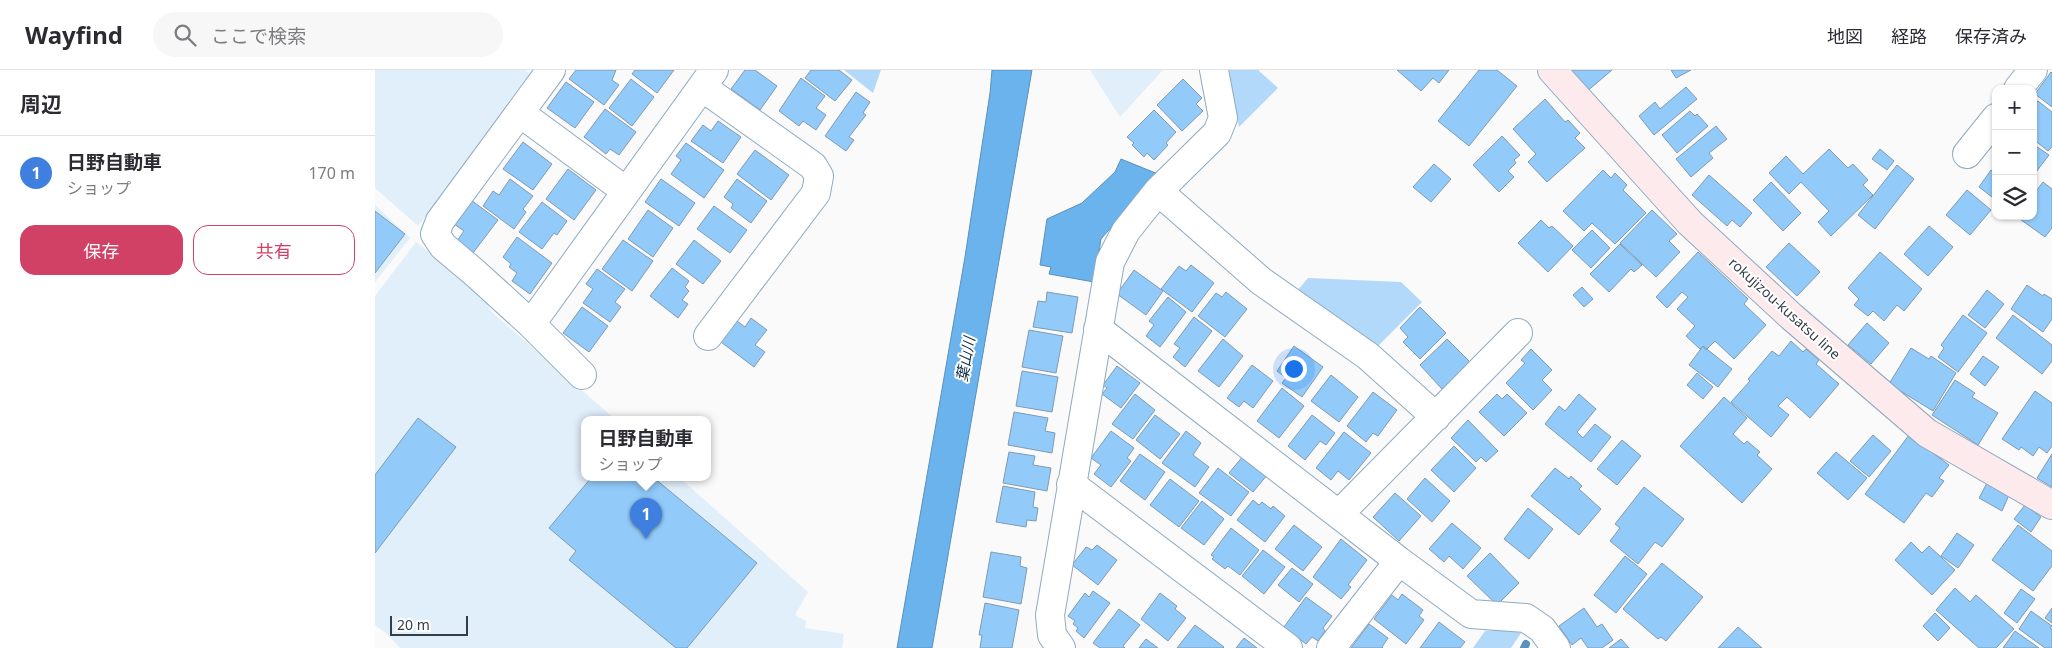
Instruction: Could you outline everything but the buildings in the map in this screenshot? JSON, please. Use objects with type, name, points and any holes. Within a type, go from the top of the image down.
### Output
[{"type":"main road","name":"rokujizou-kusatsu line","points":[[1552,70],[1690,223],[1792,317],[1927,433],[2052,506]]},
{"type":"street","points":[[551,70],[440,221],[435,234],[443,246],[531,324],[582,375]]},
{"type":"street","points":[[1061,648],[1052,636],[1050,616],[1110,262],[1126,231],[1158,191],[1217,133],[1223,118],[1214,70]]},
{"type":"street","points":[[2021,85],[2033,70]]},
{"type":"street","points":[[531,324],[708,78],[813,166],[819,176],[816,193],[708,336]]},
{"type":"street","points":[[519,113],[626,191]]},
{"type":"street","points":[[1967,154],[1992,123]]},
{"type":"street","points":[[1158,191],[1261,281],[1368,356],[1437,417]]},
{"type":"street","points":[[1098,329],[1399,561],[1471,614],[1526,618],[1542,629],[1556,648]]},
{"type":"street","points":[[1339,514],[1518,333]]},
{"type":"street","points":[[1071,484],[1288,648]]},
{"type":"street","points":[[1331,648],[1399,561]]},
{"type":"shaded area","points":[[375,70],[525,70],[530,73],[472,159],[418,226],[375,188]]},
{"type":"shaded area","points":[[844,70],[881,70],[873,93]]},
{"type":"shaded area","points":[[1090,70],[1163,70],[1120,117]]},
{"type":"shaded area","points":[[1226,70],[1258,70],[1278,88],[1239,127]]},
{"type":"shaded area","points":[[375,205],[410,238],[375,282]]},
{"type":"shaded area","points":[[416,242],[468,283],[480,295],[493,313],[611,416],[581,416],[581,481],[683,481],[808,592],[795,615],[806,621],[805,628],[844,634],[842,648],[400,648],[387,634],[375,625],[375,296]]},
{"type":"shaded area","points":[[1308,278],[1401,282],[1422,302],[1377,347],[1297,291]]},
{"type":"shaded area","points":[[1509,629],[1521,633],[1511,648],[1473,648],[1485,631]]},
{"type":"water","name":"葉山川","points":[[992,70],[1032,70],[932,648],[897,648],[965,257]]},
{"type":"water","points":[[1121,159],[1158,174],[1101,239],[1094,282],[1049,274],[1051,267],[1040,265],[1047,219],[1082,203],[1115,172]]},
{"type":"waterway","points":[[1524,648],[1526,644]]},
{"type":"place","name":"日野自動車","points":[[646,539]]}]
